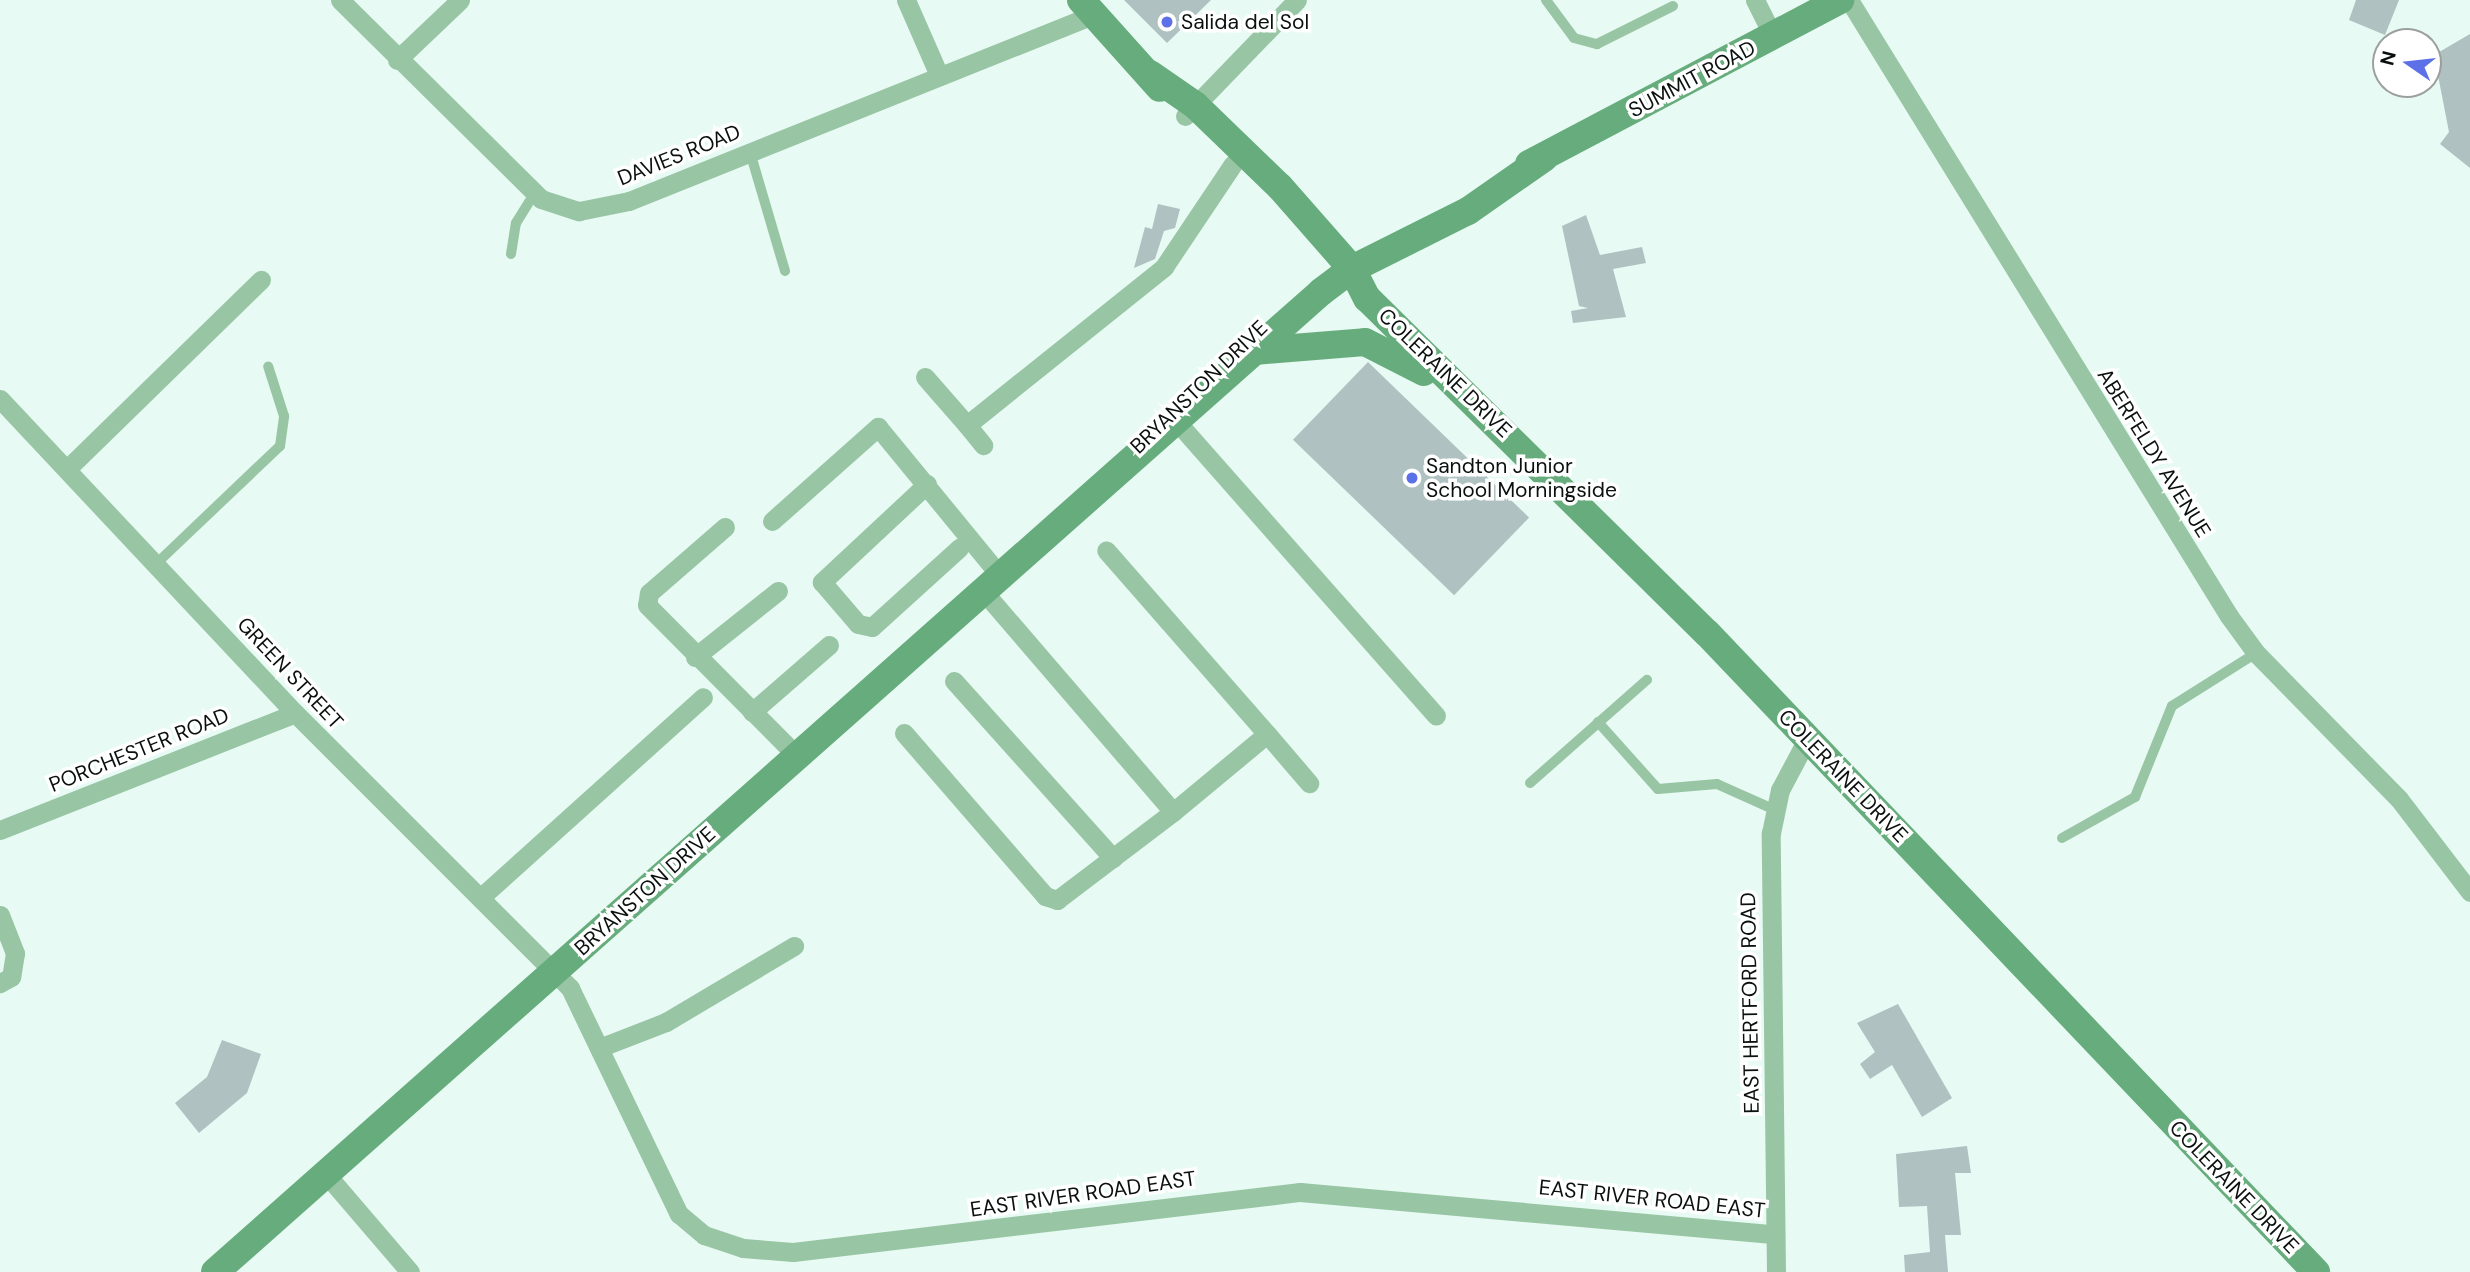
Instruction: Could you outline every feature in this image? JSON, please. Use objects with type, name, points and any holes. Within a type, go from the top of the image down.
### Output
[{"type":"main road","name":"SUMMIT ROAD","points":[[1343,273],[1458,194],[1544,158],[1840,0]]},
{"type":"main road","name":"COLERAINE DRIVE","points":[[1088,7],[1452,384],[1614,538],[2316,1272]]},
{"type":"main road","name":"BRYANSTON DRIVE","points":[[215,1272],[796,755],[1178,423],[1254,351],[1343,273]]},
{"type":"main road","name":"BRYANSTON DRIVE","points":[[1076,511],[1235,348],[1343,273]]},
{"type":"main road","points":[[1254,351],[1372,344],[1452,384]]},
{"type":"street","points":[[397,60],[460,0]]},
{"type":"street","points":[[906,0],[939,75]]},
{"type":"street","points":[[1190,111],[1297,0]]},
{"type":"street","points":[[1755,0],[1773,36]]},
{"type":"street","name":"ABERFELDY AVENUE","points":[[1849,0],[2256,653],[2399,799],[2470,892]]},
{"type":"street","name":"DAVIES ROAD","points":[[343,1],[397,60],[535,193],[564,209],[610,208],[939,75],[1088,7]]},
{"type":"street","points":[[967,425],[1164,267],[1226,149]]},
{"type":"street","points":[[67,469],[261,280]]},
{"type":"street","points":[[925,377],[983,445]]},
{"type":"street","name":"GREEN STREET","points":[[0,399],[157,563],[295,713],[555,971]]},
{"type":"street","points":[[1178,423],[1436,716]]},
{"type":"street","points":[[772,520],[878,427],[928,484],[992,584],[1173,811]]},
{"type":"street","points":[[928,484],[822,582],[858,624],[872,627],[958,548]]},
{"type":"street","points":[[725,527],[646,598],[695,657],[796,755]]},
{"type":"street","points":[[1106,550],[1309,783]]},
{"type":"street","points":[[695,657],[778,591]]},
{"type":"street","points":[[752,712],[830,645]]},
{"type":"street","points":[[954,681],[1113,858]]},
{"type":"street","points":[[480,898],[703,697]]},
{"type":"street","name":"PORCHESTER ROAD","points":[[4,824],[295,713]]},
{"type":"street","points":[[904,733],[1045,896],[1065,899],[1267,734]]},
{"type":"street","name":"EAST HERTFORD ROAD","points":[[1776,1272],[1775,810],[1806,741]]},
{"type":"street","points":[[0,915],[15,953],[11,977],[0,983]]},
{"type":"street","points":[[599,1048],[666,1022],[794,946]]},
{"type":"street","name":"EAST RIVER ROAD EAST","points":[[555,971],[599,1048],[683,1220],[743,1248],[793,1252],[880,1244],[1300,1192],[1775,1234]]},
{"type":"street","points":[[326,1174],[410,1272]]},
{"type":"lane","points":[[1546,0],[1574,38],[1597,44],[1673,6]]},
{"type":"lane","points":[[750,152],[785,271]]},
{"type":"lane","points":[[511,254],[516,223],[535,193]]},
{"type":"lane","points":[[157,563],[280,446],[284,416],[268,366]]},
{"type":"lane","points":[[2062,838],[2135,797],[2172,706],[2256,653]]},
{"type":"lane","points":[[1530,783],[1647,680]]},
{"type":"lane","points":[[1598,722],[1658,789],[1717,784],[1775,810]]},
{"type":"building","name":"Salida del Sol","points":[[1124,0],[1211,0],[1167,43]]},
{"type":"building","points":[[2356,0],[2399,0],[2388,28],[2372,30],[2349,20]]},
{"type":"building","points":[[2470,34],[2470,168],[2440,144],[2449,132],[2442,96],[2442,50]]},
{"type":"building","points":[[1158,204],[1180,209],[1175,228],[1164,231],[1155,259],[1134,268],[1145,227],[1152,229]]},
{"type":"building","points":[[1586,215],[1600,255],[1642,247],[1646,263],[1613,269],[1626,317],[1573,323],[1571,311],[1588,308],[1579,306],[1562,226]]},
{"type":"building","name":"Sandton Junior School Morningside","points":[[1368,362],[1529,518],[1454,595],[1293,440]]},
{"type":"building","points":[[1898,1004],[1952,1098],[1922,1117],[1892,1065],[1870,1079],[1860,1064],[1875,1052],[1857,1023]]},
{"type":"building","points":[[222,1040],[261,1054],[247,1093],[199,1133],[175,1103],[207,1077]]},
{"type":"building","points":[[1967,1146],[1971,1173],[1955,1173],[1961,1235],[1945,1235],[1948,1272],[1905,1272],[1904,1255],[1930,1252],[1927,1206],[1899,1207],[1896,1154]]},
{"type":"place","name":"Salida del Sol","points":[[1167,22]]},
{"type":"place","name":"Sandton Junior School Morningside","points":[[1412,478]]}]
